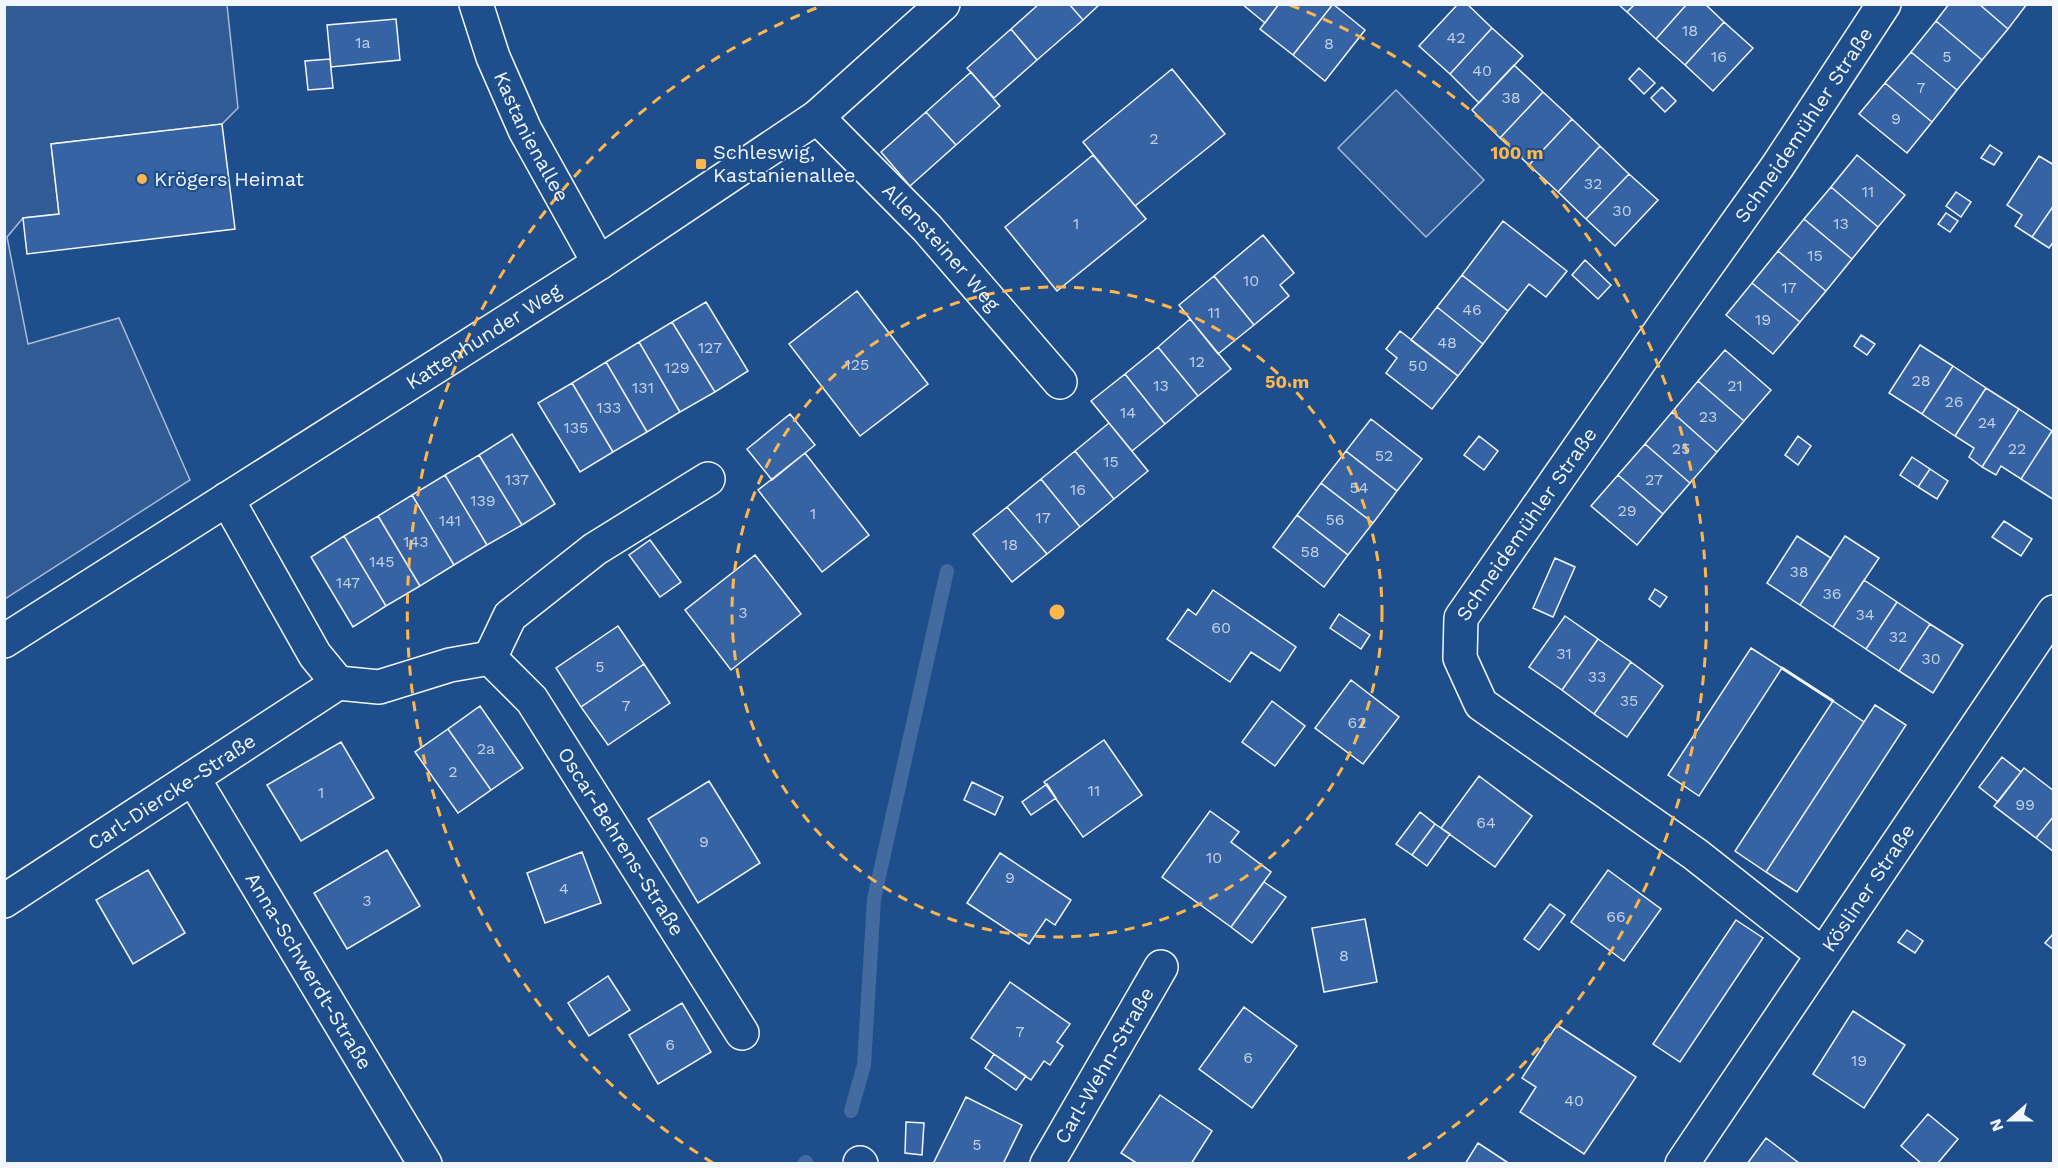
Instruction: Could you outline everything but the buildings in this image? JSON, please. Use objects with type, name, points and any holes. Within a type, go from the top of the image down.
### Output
[{"type":"street","name":"Kastanienallee","points":[[476,4],[493,57],[525,130],[599,263]]},
{"type":"street","name":"Kattenhunder Weg","points":[[4,642],[599,263],[817,117],[943,4]]},
{"type":"street","name":"Schneidemühler Straße","points":[[1822,954],[1695,854],[1482,704],[1460,658],[1461,618],[1777,167],[1884,4]]},
{"type":"street","name":"Allensteiner Weg","points":[[817,117],[927,228],[1060,382]]},
{"type":"street","points":[[227,499],[315,655],[338,683],[379,687],[450,664],[490,658],[510,616],[595,549],[708,479]]},
{"type":"street","name":"Kösliner Straße","points":[[1682,1164],[2054,612]]},
{"type":"street","name":"Oscar-Behrens-Straße","points":[[490,658],[532,700],[742,1033]]},
{"type":"street","name":"Carl-Diercke-Straße","points":[[4,902],[338,683]]},
{"type":"street","name":"Anna-Schwerdt-Straße","points":[[193,778],[424,1164]]},
{"type":"street","name":"Carl-Wehn-Straße","points":[[1047,1164],[1161,968]]},
{"type":"shaded area","points":[[5,5],[227,5],[238,108],[222,124],[51,144],[59,214],[23,218],[7,237],[28,344],[119,318],[190,480],[5,599]]},
{"type":"shaded area","points":[[1396,90],[1484,180],[1426,237],[1338,148]]},
{"type":"waterway","points":[[851,1111],[864,1065],[874,899],[947,571]]},
{"type":"wall","points":[[1782,668],[1833,701]]},
{"type":"place","name":"Schleswig, Kastanienallee","points":[[701,164]]},
{"type":"place","name":"Krögers Heimat","points":[[142,179]]}]
